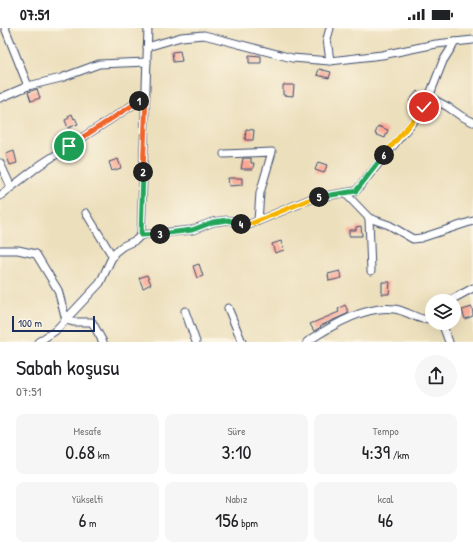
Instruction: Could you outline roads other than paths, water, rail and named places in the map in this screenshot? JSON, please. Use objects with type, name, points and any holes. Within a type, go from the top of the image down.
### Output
[{"type":"street","points":[[5,28],[28,86]]},
{"type":"street","points":[[141,235],[148,28]]},
{"type":"street","points":[[330,28],[327,39],[330,61]]},
{"type":"street","points":[[147,47],[181,37],[204,35],[292,58],[330,61],[382,55],[436,44],[473,40]]},
{"type":"street","points":[[38,342],[55,331],[100,283],[114,253],[123,246],[136,240],[141,235],[192,230],[213,222],[228,220],[248,225],[313,198],[356,191],[424,107],[443,61],[455,42]]},
{"type":"street","points":[[0,98],[28,86],[61,78],[99,64],[147,62]]},
{"type":"street","points":[[0,196],[52,157],[146,97]]},
{"type":"street","points":[[429,97],[448,106],[461,116],[473,122]]},
{"type":"street","points":[[224,154],[272,152],[260,193],[258,221]]},
{"type":"street","points":[[0,163],[12,187]]},
{"type":"street","points":[[345,193],[369,218],[389,225],[414,239],[473,221]]},
{"type":"street","points":[[86,213],[113,257]]},
{"type":"street","points":[[369,218],[372,271]]},
{"type":"street","points":[[0,250],[18,250],[36,254],[58,290],[66,320]]},
{"type":"street","points":[[461,294],[473,288]]},
{"type":"street","points":[[228,308],[242,342]]},
{"type":"street","points":[[307,342],[354,316],[383,308],[404,311],[425,319]]},
{"type":"street","points":[[184,311],[196,342]]},
{"type":"street","points":[[66,320],[73,322],[92,322],[103,342]]},
{"type":"street","points":[[445,330],[449,342]]}]
